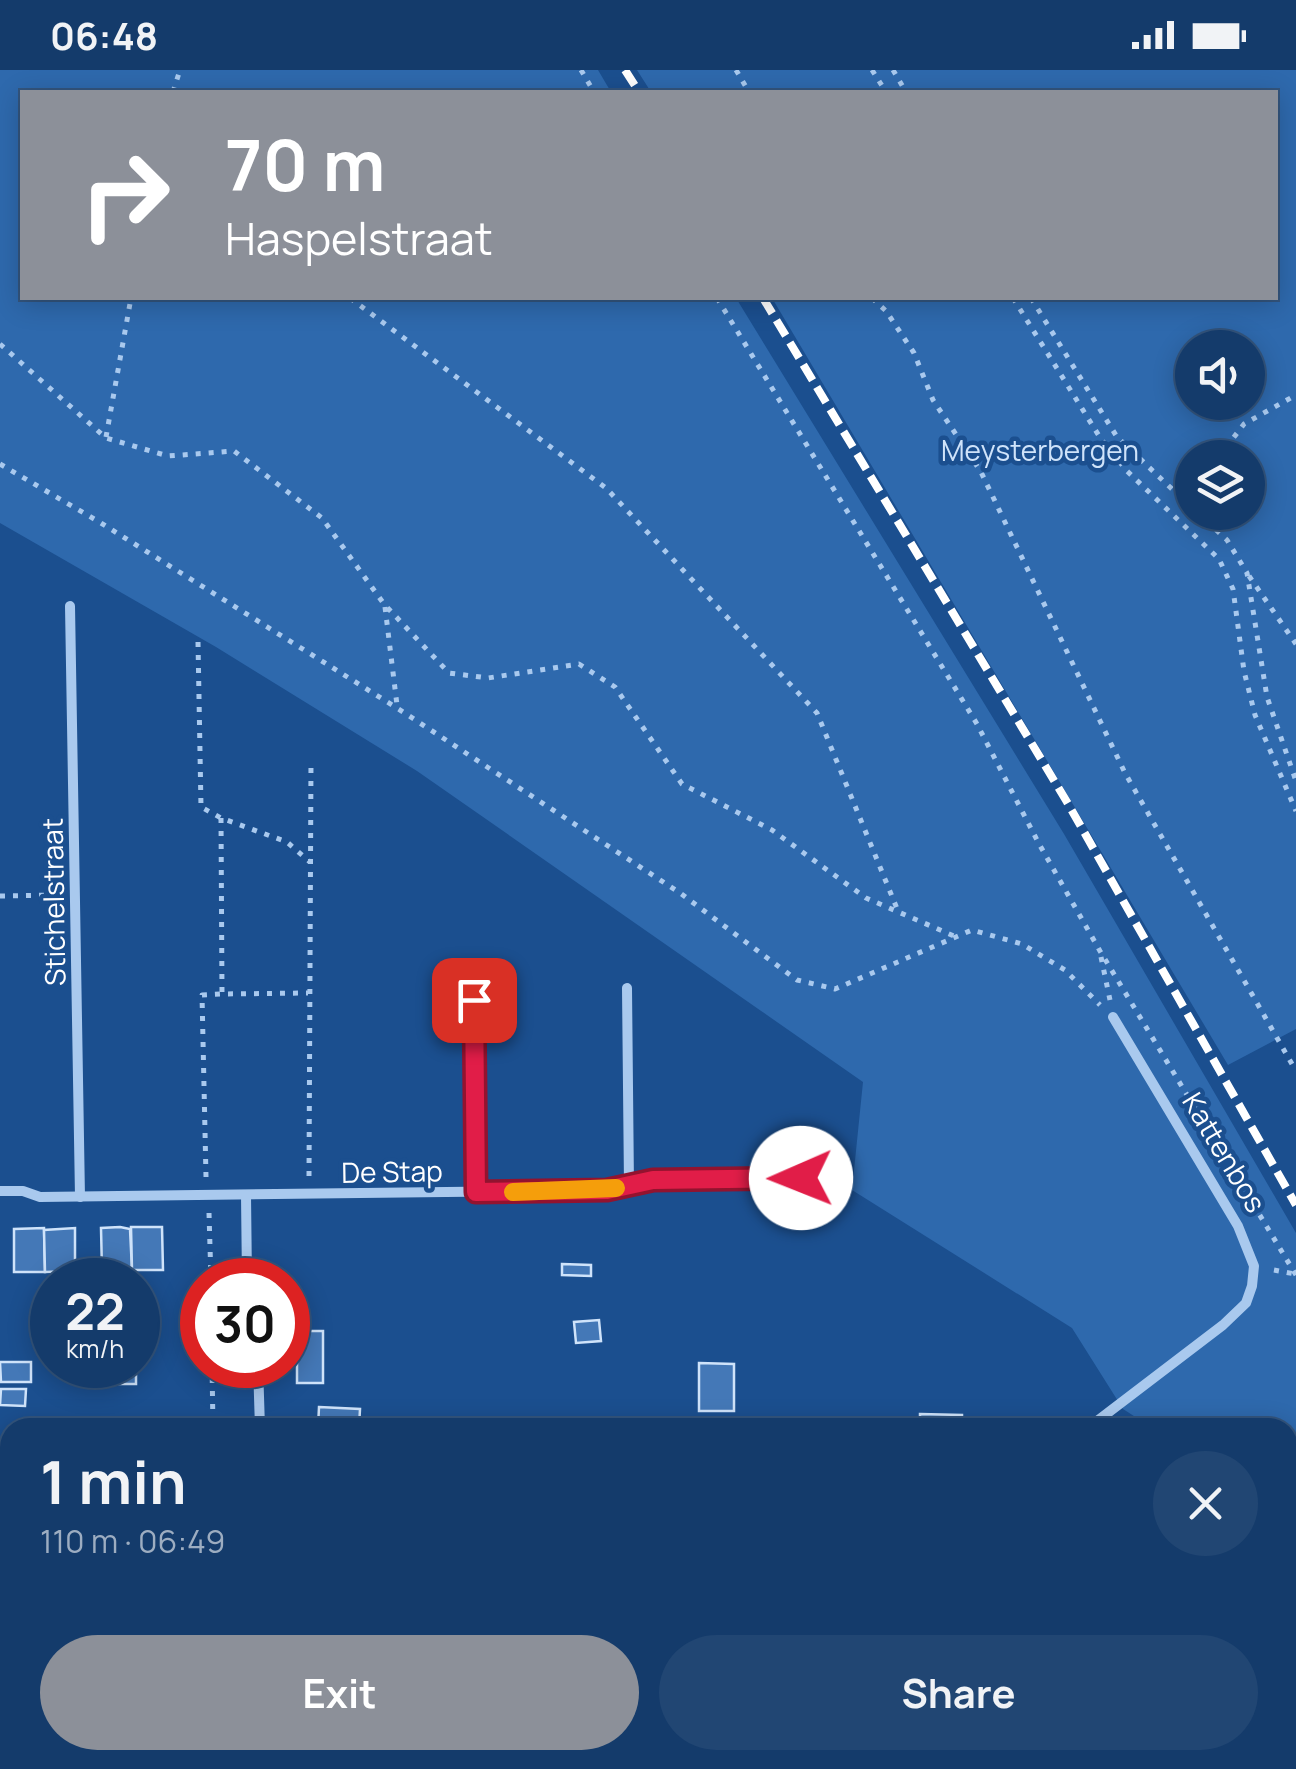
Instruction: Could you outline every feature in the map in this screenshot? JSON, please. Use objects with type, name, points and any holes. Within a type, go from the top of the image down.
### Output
[{"type":"street","name":"Stichelstraat","points":[[70,606],[80,1197]]},
{"type":"street","points":[[627,988],[629,1186]]},
{"type":"street","points":[[474,1000],[476,1192]]},
{"type":"street","name":"Kattenbos","points":[[1101,1418],[1246,1303],[1254,1266],[1238,1226],[1113,1017]]},
{"type":"street","name":"De Stap","points":[[0,1191],[80,1197],[607,1190],[653,1180],[838,1178]]},
{"type":"street","points":[[246,1195],[247,1258]]},
{"type":"street","points":[[259,1388],[260,1418]]},
{"type":"path","points":[[106,438],[131,300]]},
{"type":"path","points":[[353,300],[606,488],[817,713],[898,912]]},
{"type":"path","points":[[718,300],[977,724],[1100,951],[1296,1274]]},
{"type":"path","points":[[874,300],[886,311],[914,354],[933,400],[981,472],[1126,773],[1296,1071]]},
{"type":"path","points":[[1014,300],[1100,439],[1127,472],[1219,559],[1233,590],[1244,671],[1256,715],[1296,812]]},
{"type":"path","points":[[1032,300],[1116,437],[1175,492]]},
{"type":"path","points":[[0,344],[106,438],[168,456],[234,451],[322,518],[384,604],[449,673],[488,678],[579,664],[615,686],[682,784],[772,830],[866,898],[954,936]]},
{"type":"path","points":[[1232,440],[1244,424],[1296,395]]},
{"type":"path","points":[[0,464],[397,708],[680,893],[798,980],[836,989],[972,930],[1022,944],[1065,970],[1113,1017]]},
{"type":"path","points":[[1217,530],[1228,540],[1296,644]]},
{"type":"path","points":[[1247,573],[1267,697],[1296,780]]},
{"type":"path","points":[[384,604],[397,708]]},
{"type":"path","points":[[198,642],[201,807],[287,842],[310,862]]},
{"type":"path","points":[[309,1194],[310,761]]},
{"type":"path","points":[[221,818],[222,994]]},
{"type":"path","points":[[0,896],[75,895]]},
{"type":"path","points":[[1100,951],[1113,1017]]},
{"type":"path","points":[[211,1258],[202,995],[310,993]]},
{"type":"path","points":[[212,1388],[213,1418]]},
{"type":"green space","points":[[0,70],[598,70],[610,90],[20,90],[20,300],[737,300],[1064,834],[1296,1233],[1296,1418],[1137,1418],[1123,1409],[1072,1328],[852,1190],[863,1082],[417,771],[216,647],[0,523]]},
{"type":"green space","name":"Meysterbergen","points":[[637,70],[1296,70],[1296,1029],[1228,1065],[773,300],[1278,300],[1278,90],[650,90]]},
{"type":"building","points":[[131,1227],[162,1227],[163,1270],[160,1258],[132,1258]]},
{"type":"building","points":[[44,1228],[45,1258],[30,1258],[30,1272],[14,1272],[14,1229]]},
{"type":"building","points":[[75,1228],[75,1258],[45,1258],[44,1230]]},
{"type":"building","points":[[101,1228],[130,1229],[131,1258],[102,1258]]},
{"type":"building","points":[[562,1264],[591,1265],[591,1276],[562,1275]]},
{"type":"building","points":[[599,1320],[601,1341],[576,1343],[574,1322]]},
{"type":"building","points":[[310,1331],[323,1331],[323,1383],[310,1383]]},
{"type":"building","points":[[0,1362],[30,1362],[30,1382],[1,1382]]},
{"type":"building","points":[[699,1363],[734,1364],[734,1411],[699,1411]]},
{"type":"building","points":[[1,1389],[26,1389],[25,1406],[0,1405]]},
{"type":"building","points":[[319,1407],[360,1409],[360,1418],[318,1418]]},
{"type":"building","points":[[920,1414],[962,1415],[962,1418],[920,1418]]},
{"type":"railway","points":[[625,70],[638,90]]},
{"type":"railway","points":[[764,300],[1067,802],[1296,1205]]},
{"type":"slow traffic","points":[[513,1192],[616,1188]]},
{"type":"route","points":[[474,1000],[476,1192],[607,1190],[653,1180],[801,1178]]}]
